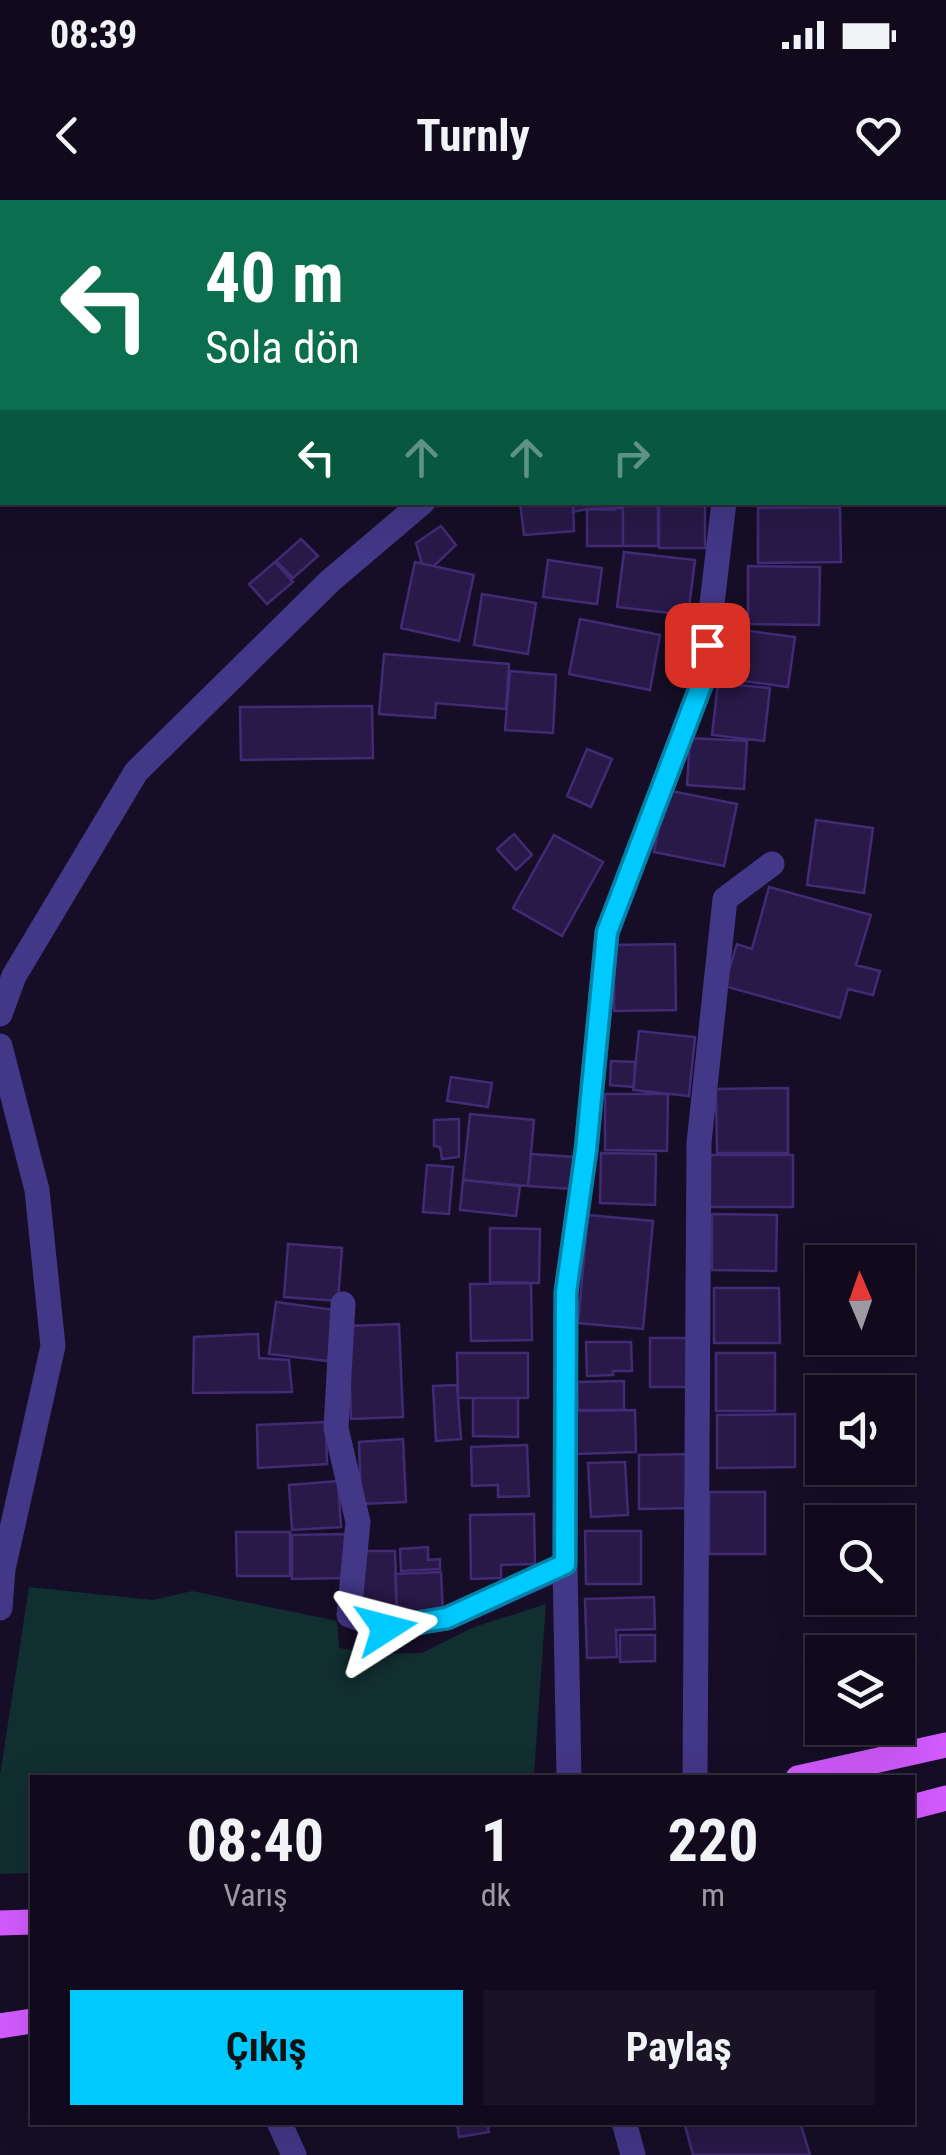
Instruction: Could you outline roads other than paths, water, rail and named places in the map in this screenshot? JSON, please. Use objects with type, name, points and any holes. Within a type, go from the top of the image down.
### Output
[{"type":"main road","points":[[812,1775],[946,1746]]},
{"type":"main road","points":[[915,1806],[946,1798]]},
{"type":"main road","points":[[0,1923],[30,1922]]},
{"type":"main road","points":[[0,2026],[30,2021]]},
{"type":"street","points":[[0,1014],[14,976],[136,772],[330,581],[419,505]]},
{"type":"street","points":[[569,1775],[566,1292],[586,1150],[607,932],[703,680],[724,505]]},
{"type":"street","points":[[695,1775],[699,1142],[726,898],[772,864]]},
{"type":"street","points":[[0,1046],[37,1190],[53,1346],[3,1569],[0,1608]]},
{"type":"street","points":[[343,1304],[336,1428],[358,1522],[348,1615],[386,1628],[447,1618],[565,1564]]},
{"type":"street","points":[[280,2125],[294,2155]]},
{"type":"street","points":[[625,2125],[633,2155]]}]
